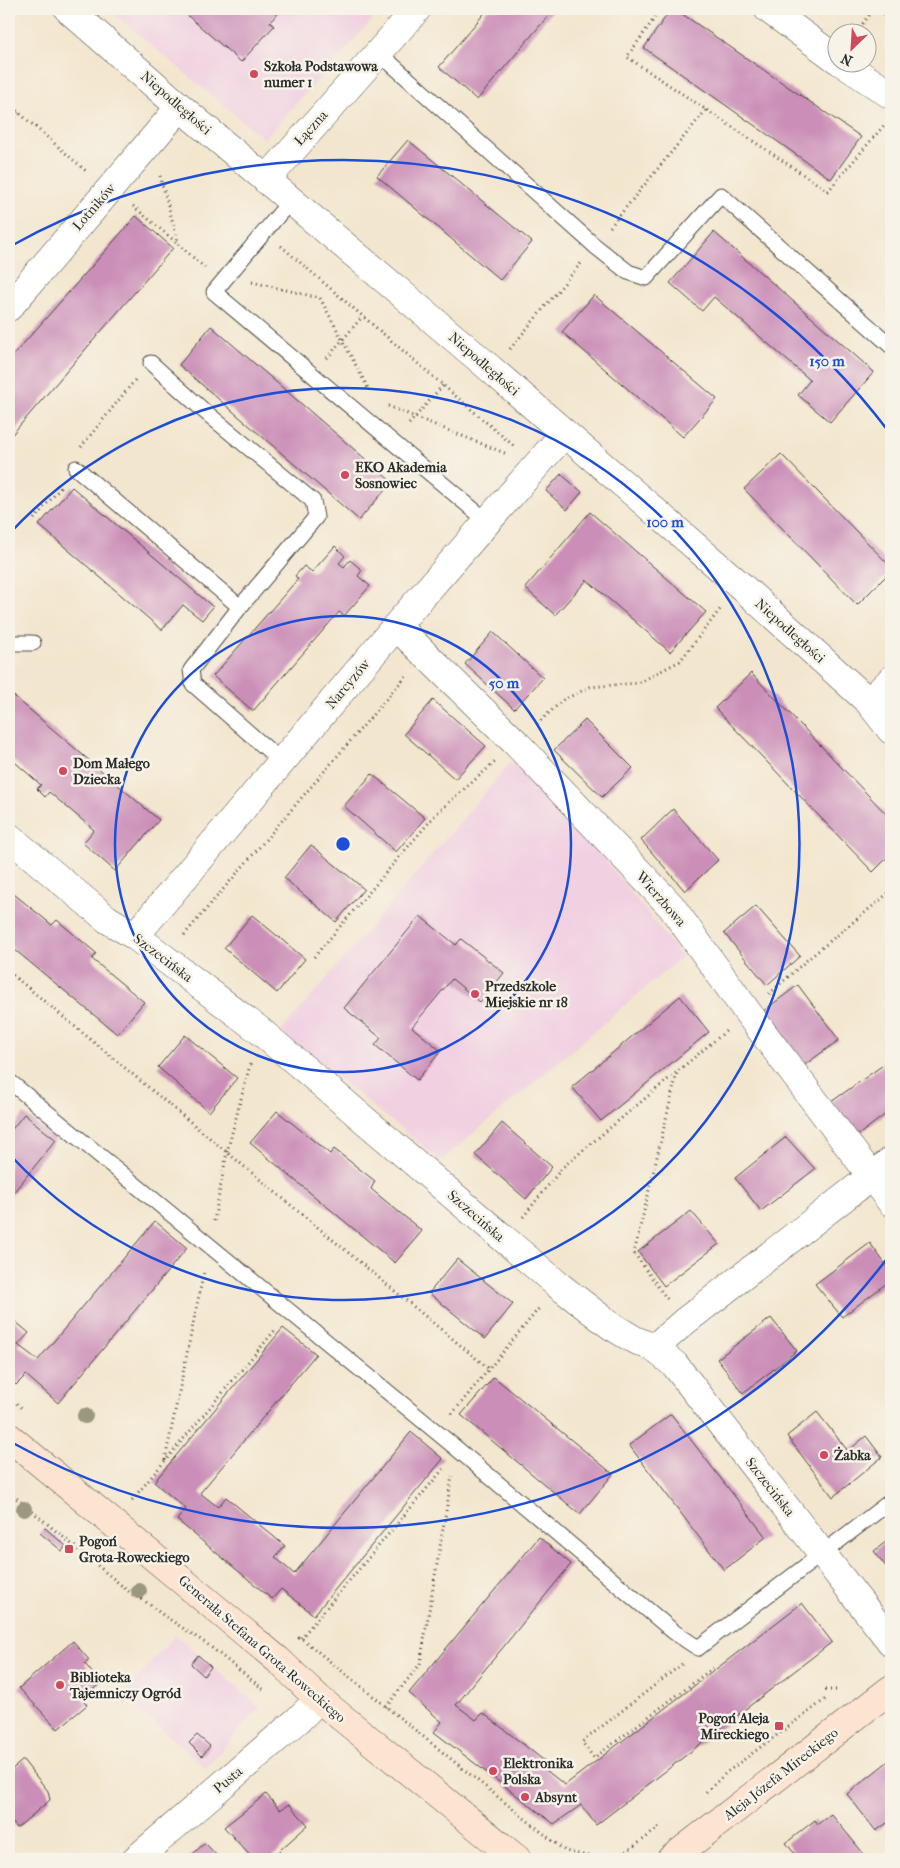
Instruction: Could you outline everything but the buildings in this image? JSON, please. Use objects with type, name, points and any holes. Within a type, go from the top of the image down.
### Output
[{"type":"street","name":"Niepodległości","points":[[68,9],[180,107],[456,339],[741,586],[869,702],[891,730]]},
{"type":"street","name":"Łączna","points":[[266,180],[417,9]]},
{"type":"street","points":[[768,9],[828,53]]},
{"type":"street","points":[[856,72],[891,95]]},
{"type":"street","name":"Lotników","points":[[9,307],[180,107]]},
{"type":"street","name":"Narcyzów","points":[[135,936],[396,626],[564,434]]},
{"type":"street","name":"Wierzbowa","points":[[396,626],[516,744],[670,906],[748,1013],[882,1168],[891,1202]]},
{"type":"street","points":[[869,702],[891,680]]},
{"type":"street","name":"Szczecińska","points":[[9,836],[107,919],[135,936],[259,1030],[504,1241],[558,1285],[610,1325],[633,1339],[654,1348],[675,1365],[891,1642]]},
{"type":"street","points":[[654,1348],[684,1322],[882,1168]]},
{"type":"street","name":"Generała Stefana Grota-Roweckiego","points":[[9,1437],[278,1660],[319,1699],[517,1859]]},
{"type":"street","name":"Aleja Józefa Mireckiego","points":[[671,1859],[891,1690]]},
{"type":"street","name":"Pusta","points":[[136,1859],[298,1720],[319,1699]]},
{"type":"lane","points":[[378,52],[595,246],[628,272],[646,278],[721,196],[891,346]]},
{"type":"lane","points":[[291,200],[221,284],[313,375],[488,522]]},
{"type":"lane","points":[[151,363],[210,416],[313,501],[316,517],[240,607],[191,670],[193,684],[282,762]]},
{"type":"lane","points":[[76,468],[240,607]]},
{"type":"lane","points":[[9,643],[33,643]]},
{"type":"lane","points":[[9,1081],[437,1432],[456,1452],[674,1632],[698,1648],[891,1501]]},
{"type":"path","points":[[661,9],[627,56],[828,191],[891,117]]},
{"type":"path","points":[[864,22],[873,9]]},
{"type":"path","points":[[9,104],[88,173]]},
{"type":"path","points":[[9,125],[19,113]]},
{"type":"path","points":[[158,170],[179,244]]},
{"type":"path","points":[[130,203],[179,244],[221,284],[320,298],[369,392]]},
{"type":"path","points":[[264,231],[536,466]]},
{"type":"path","points":[[313,375],[362,317]]},
{"type":"path","points":[[34,519],[76,468],[76,454],[151,363]]},
{"type":"path","points":[[392,443],[442,385]]},
{"type":"path","points":[[382,403],[536,466]]},
{"type":"path","points":[[314,957],[436,814],[563,700],[590,687],[638,683],[680,661],[741,586]]},
{"type":"path","points":[[504,1241],[563,1167],[891,891]]},
{"type":"path","points":[[9,972],[489,1369]]},
{"type":"path","points":[[677,1073],[634,1253],[684,1322]]},
{"type":"path","points":[[437,1432],[558,1285]]},
{"type":"path","points":[[131,1500],[290,1312]]},
{"type":"path","points":[[301,1638],[456,1452]]},
{"type":"path","points":[[386,1707],[420,1664],[456,1452]]},
{"type":"path","points":[[9,1492],[133,1595],[144,1600],[207,1644],[258,1685]]},
{"type":"path","points":[[296,1636],[301,1638],[565,1851],[591,1856],[612,1857],[621,1854],[667,1822]]},
{"type":"path","points":[[698,1648],[696,1653],[582,1742],[594,1758],[718,1664]]},
{"type":"path","points":[[701,1796],[726,1772],[846,1685]]},
{"type":"path","points":[[825,1690],[838,1690]]},
{"type":"path","points":[[726,1772],[727,1764]]},
{"type":"shaded area","name":"Szkoła Podstawowa numer 1","points":[[108,9],[382,9],[264,139]]},
{"type":"shaded area","name":"Przedszkole Miejskie nr 18","points":[[511,762],[600,853],[682,957],[441,1161],[281,1032]]},
{"type":"shaded area","points":[[175,1635],[260,1707],[206,1768],[123,1695]]},
{"type":"place","name":"Szkoła Podstawowa numer 1","points":[[254,74]]},
{"type":"place","name":"EKO Akademia Sosnowiec","points":[[345,475]]},
{"type":"place","name":"Dom Małego Dziecka","points":[[63,771]]},
{"type":"place","name":"Przedszkole Miejskie nr 18","points":[[475,994]]},
{"type":"place","name":"Żabka","points":[[824,1455]]},
{"type":"place","name":"Pogoń Grota-Roweckiego","points":[[69,1549]]},
{"type":"place","name":"Biblioteka Tajemniczy Ogród","points":[[60,1685]]},
{"type":"place","name":"Pogoń Aleja Mireckiego","points":[[779,1726]]},
{"type":"place","name":"Elektronika Polska","points":[[493,1771]]},
{"type":"place","name":"Absynt","points":[[525,1797]]}]
